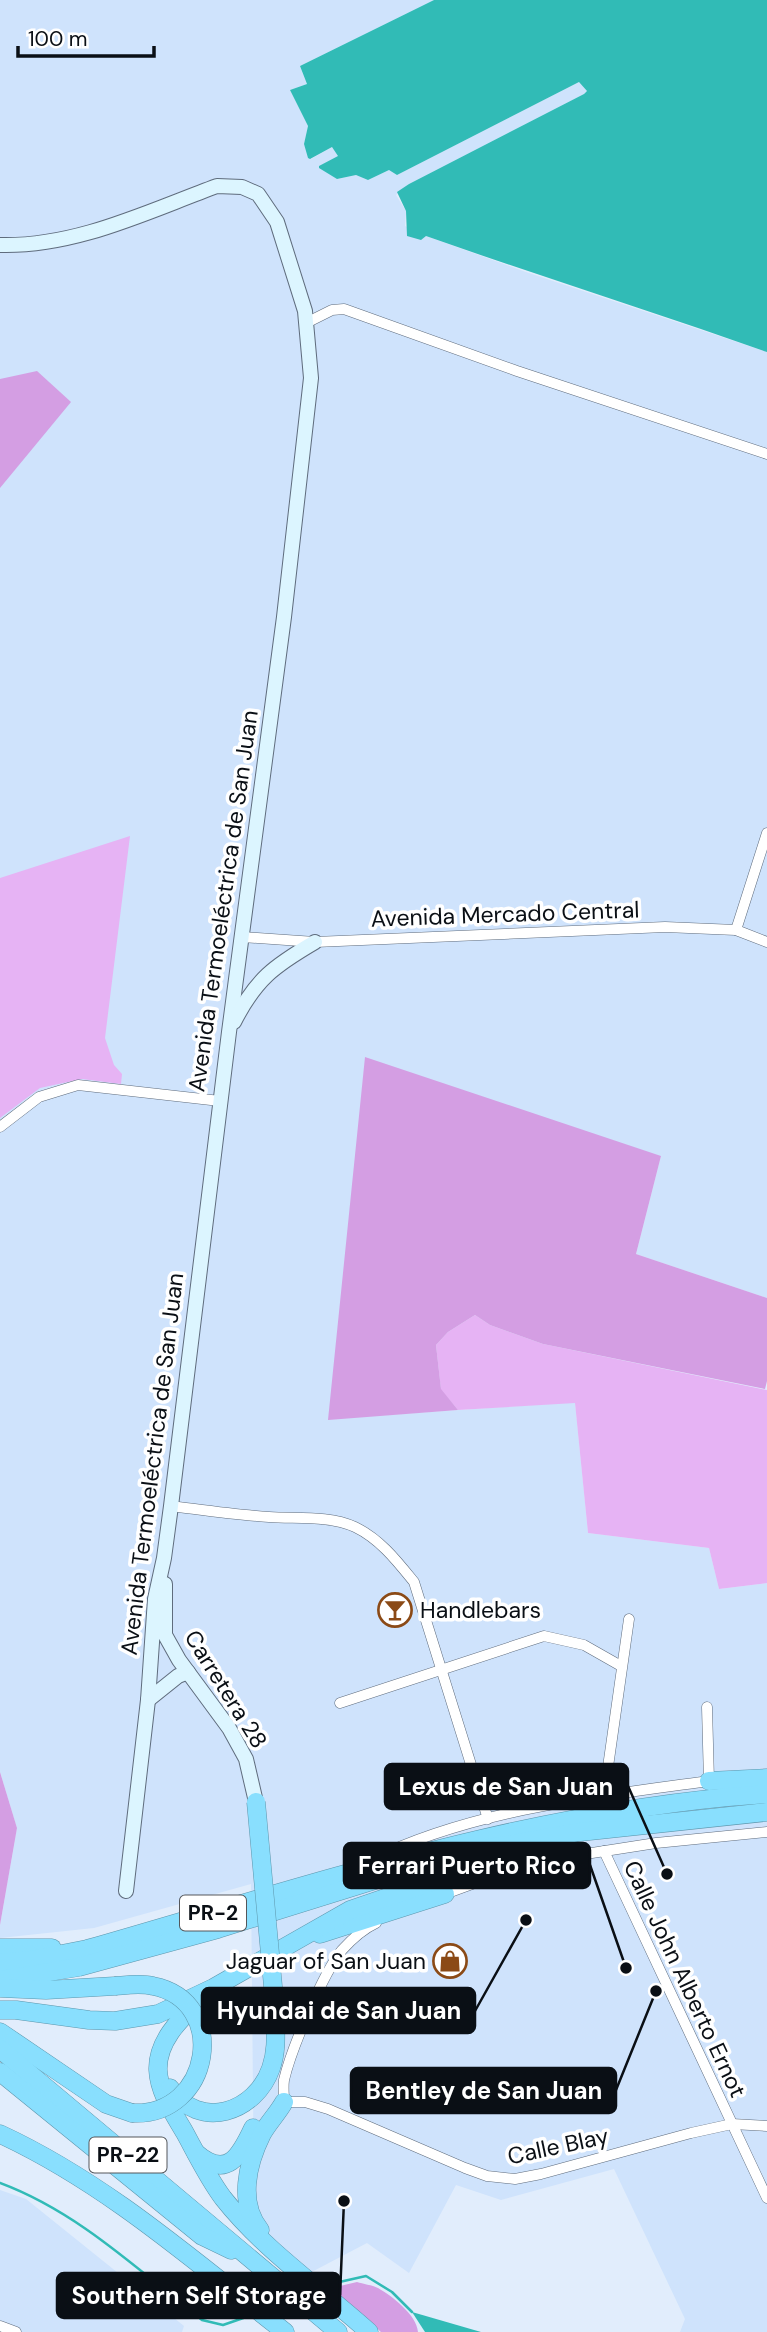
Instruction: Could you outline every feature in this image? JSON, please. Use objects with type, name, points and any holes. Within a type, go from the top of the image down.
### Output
[{"type":"highway","points":[[709,1781],[767,1778]]},
{"type":"highway","name":"PR-2","points":[[0,1963],[87,1949],[425,1852],[531,1827],[611,1812],[712,1798],[767,1794]]},
{"type":"highway","points":[[164,2044],[163,2064],[166,2080],[182,2102],[196,2110],[210,2114],[225,2113],[238,2107],[250,2098],[267,2077],[276,2048],[275,2008],[257,1802]]},
{"type":"highway","name":"PR-2","points":[[0,1980],[91,1964],[488,1848],[543,1837],[767,1812]]},
{"type":"highway","points":[[0,2010],[89,2020],[129,2021],[176,2007],[350,1910],[530,1849],[543,1837]]},
{"type":"highway","points":[[293,1941],[330,1932],[445,1894]]},
{"type":"highway","points":[[0,1948],[87,1949]]},
{"type":"highway","points":[[0,1988],[46,1990],[143,1984],[156,1986],[174,1993],[189,2007],[203,2044],[199,2069],[186,2091],[157,2112],[132,2113],[106,2104],[2,2039]]},
{"type":"highway","points":[[213,1988],[181,2018],[164,2044],[158,2069],[160,2082],[174,2114],[205,2170],[231,2207],[289,2263],[369,2332]]},
{"type":"highway","name":"PR-22","points":[[2,2039],[338,2332]]},
{"type":"highway","points":[[0,2072],[202,2236],[263,2268]]},
{"type":"highway","points":[[194,2151],[206,2161],[216,2164],[233,2162],[240,2155],[261,2116],[284,2102]]},
{"type":"highway","points":[[284,2102],[262,2134],[248,2173],[246,2188],[247,2202],[254,2222],[289,2263]]},
{"type":"highway","name":"PR-22","points":[[0,2134],[94,2186],[285,2332]]},
{"type":"street","name":"Avenida Termoeléctrica de San Juan","points":[[0,245],[24,245],[74,238],[217,186],[242,187],[258,194],[277,222],[305,312],[311,378],[284,617],[220,1101],[171,1506],[155,1599],[148,1700],[126,1891]]},
{"type":"street","points":[[306,323],[332,310],[344,309],[517,372],[767,454]]},
{"type":"street","points":[[736,930],[767,833]]},
{"type":"street","name":"Avenida Mercado Central","points":[[242,937],[315,942],[665,927],[736,930],[767,942]]},
{"type":"street","points":[[229,1032],[247,997],[263,977],[281,962],[315,942]]},
{"type":"street","points":[[0,1127],[39,1097],[78,1085],[220,1101]]},
{"type":"street","points":[[171,1506],[266,1517],[323,1519],[353,1526],[382,1546],[414,1582],[488,1819]]},
{"type":"street","name":"Carretera 28","points":[[164,1558],[165,1634],[188,1672],[229,1728],[246,1759],[257,1802]]},
{"type":"street","points":[[604,1796],[629,1619]]},
{"type":"street","points":[[340,1703],[544,1636],[584,1645],[621,1665]]},
{"type":"street","points":[[148,1700],[178,1676],[188,1672]]},
{"type":"street","points":[[338,1877],[404,1844],[488,1819],[604,1796],[709,1781],[707,1707]]},
{"type":"street","points":[[284,2102],[284,2082],[296,2045],[325,1979],[341,1951],[368,1927],[395,1913],[445,1894],[516,1868],[547,1860],[713,1836],[767,1832]]},
{"type":"street","name":"Calle John Alberto Ernot","points":[[604,1851],[767,2198]]},
{"type":"street","name":"Calle Blay","points":[[284,2102],[304,2102],[328,2109],[465,2168],[487,2176],[508,2178],[541,2174],[732,2124],[767,2126]]},
{"type":"street","points":[[0,2326],[16,2332]]},
{"type":"shaded area","points":[[0,0],[434,0],[300,66],[307,84],[290,90],[308,126],[304,144],[311,159],[332,147],[339,156],[320,166],[337,179],[356,175],[368,180],[389,170],[397,175],[579,82],[587,91],[584,94],[409,184],[396,195],[406,211],[405,226],[526,272],[767,352],[767,1298],[636,1254],[661,1156],[329,1419],[575,1402],[588,1533],[709,1548],[719,1589],[767,1583],[767,2332],[680,2332],[685,2319],[614,2169],[501,2200],[456,2185],[409,2273],[367,2243],[304,2276],[264,2229],[254,2200],[251,1884],[94,1928],[0,1938],[17,1828],[0,1772]]},
{"type":"shaded area","points":[[434,0],[767,0],[767,352],[426,236],[421,240],[407,236],[406,211],[397,192],[584,94],[587,91],[579,82],[397,175],[389,170],[368,180],[356,175],[337,179],[319,168],[338,156],[332,147],[308,158],[304,144],[308,126],[290,90],[307,84],[300,66]]},
{"type":"shaded area","points":[[37,371],[71,402],[0,488],[0,379]]},
{"type":"shaded area","points":[[130,836],[105,1038],[114,1065],[122,1074],[121,1084],[82,1079],[40,1088],[0,1118],[0,878]]},
{"type":"shaded area","points":[[365,1057],[661,1156],[636,1254],[767,1298],[765,1389],[543,1344],[490,1325],[475,1315],[448,1332],[436,1345],[441,1389],[458,1410],[328,1420]]},
{"type":"shaded area","points":[[475,1315],[490,1325],[543,1344],[767,1390],[767,1583],[719,1589],[709,1548],[588,1533],[575,1403],[458,1410],[441,1390],[436,1345],[448,1332]]},
{"type":"shaded area","points":[[0,1772],[17,1828],[0,1925]]},
{"type":"shaded area","points":[[0,2190],[26,2199],[184,2326],[182,2332],[0,2332]]},
{"type":"shaded area","points":[[357,2282],[378,2288],[397,2301],[409,2313],[418,2332],[381,2332],[336,2292],[340,2286]]},
{"type":"shaded area","points":[[412,2312],[481,2332],[425,2332]]},
{"type":"waterway","points":[[0,2183],[28,2195],[81,2226],[131,2262],[202,2320],[223,2325],[252,2315]]},
{"type":"waterway","points":[[326,2285],[366,2276],[392,2292],[412,2312]]},
{"type":"waterway","points":[[268,2309],[288,2301]]},
{"type":"place","name":"Handlebars","points":[[395,1610]]},
{"type":"place","name":"Lexus de San Juan","points":[[667,1874]]},
{"type":"place","name":"Hyundai de San Juan","points":[[526,1920]]},
{"type":"place","name":"Jaguar of San Juan","points":[[450,1961]]},
{"type":"place","name":"Ferrari Puerto Rico","points":[[626,1968]]},
{"type":"place","name":"Bentley de San Juan","points":[[656,1991]]},
{"type":"place","name":"Southern Self Storage","points":[[344,2201]]}]
